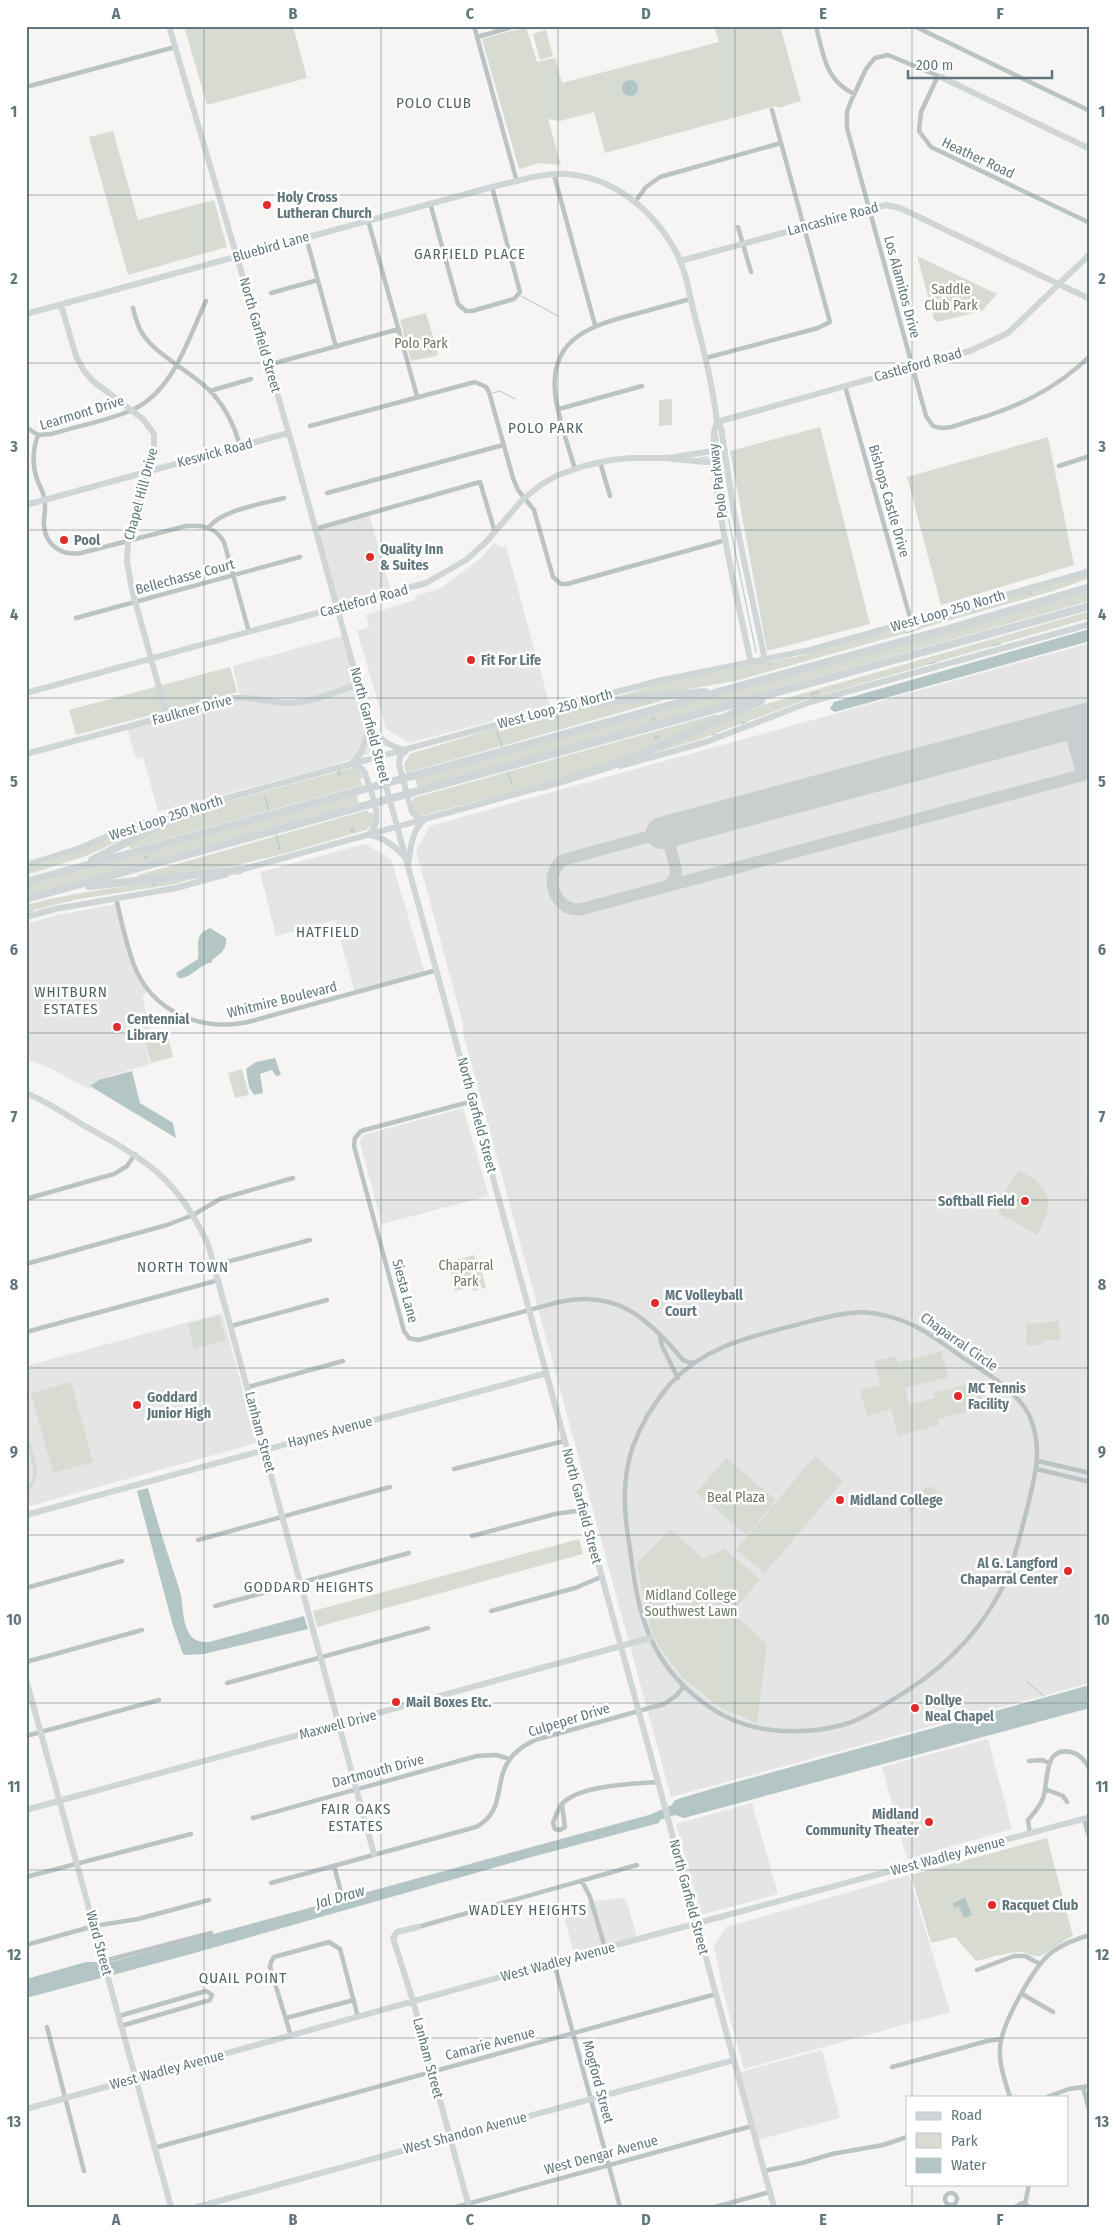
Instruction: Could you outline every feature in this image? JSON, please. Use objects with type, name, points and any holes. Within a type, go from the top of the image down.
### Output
[{"type":"highway","points":[[1060,596],[1090,582]]},
{"type":"highway","points":[[26,882],[948,629],[1090,588]]},
{"type":"highway","points":[[30,898],[1090,606]]},
{"type":"highway","points":[[532,715],[591,703],[705,692],[742,685]]},
{"type":"highway","points":[[542,787],[608,767],[647,752],[783,691]]},
{"type":"highway","points":[[62,872],[100,857],[176,817],[219,800]]},
{"type":"highway","points":[[30,898],[120,882],[240,870]]},
{"type":"street","name":"North Garfield Street","points":[[169,26],[238,257],[371,727],[774,2207]]},
{"type":"street","points":[[474,26],[517,182]]},
{"type":"street","points":[[477,37],[516,26]]},
{"type":"street","points":[[914,26],[1090,111]]},
{"type":"street","points":[[816,27],[828,72],[837,83],[854,94],[866,69],[875,58],[888,55],[940,77],[1090,149]]},
{"type":"street","points":[[26,87],[175,47]]},
{"type":"street","name":"Heather Road","points":[[940,77],[921,112],[919,131],[930,148],[1090,223]]},
{"type":"street","name":"Los Alamitos Drive","points":[[854,94],[847,112],[847,128],[926,416],[933,426],[947,428],[1005,411],[1044,393],[1076,370],[1090,356]]},
{"type":"street","points":[[706,358],[818,328],[830,322],[772,110]]},
{"type":"street","points":[[635,202],[650,183],[661,177],[781,144]]},
{"type":"street","name":"Bluebird Lane","points":[[26,314],[430,203],[492,187],[566,174],[593,179],[613,187],[635,202],[662,230],[680,261],[706,358],[717,422]]},
{"type":"street","points":[[554,175],[595,325]]},
{"type":"street","points":[[430,203],[458,304],[466,311],[472,311],[514,299],[520,291],[492,187]]},
{"type":"street","name":"Lancashire Road","points":[[680,261],[868,208],[886,205],[900,208],[1090,299]]},
{"type":"street","points":[[368,220],[417,396]]},
{"type":"street","points":[[738,227],[751,272]]},
{"type":"street","points":[[306,237],[336,346]]},
{"type":"street","name":"Castleford Road","points":[[717,422],[968,352],[1008,333],[1090,254]]},
{"type":"street","points":[[271,293],[318,280]]},
{"type":"street","points":[[575,469],[555,395],[555,380],[559,361],[565,350],[575,338],[595,325],[690,298]]},
{"type":"street","name":"Learmont Drive","points":[[206,301],[177,363],[166,382],[156,393],[132,410],[51,434],[38,435],[34,448],[34,462],[44,500],[46,534],[50,543],[60,550],[76,554],[177,528],[209,527]]},
{"type":"street","name":"Chapel Hill Drive","points":[[61,305],[76,356],[84,371],[94,382],[149,425],[154,434],[155,448],[133,517],[128,540],[127,566],[135,602],[167,716]]},
{"type":"street","points":[[133,308],[139,327],[145,337],[210,390],[228,414],[240,446]]},
{"type":"street","points":[[268,365],[399,330]]},
{"type":"street","points":[[210,390],[251,379]]},
{"type":"street","points":[[310,426],[475,382],[486,387],[489,392],[514,481],[534,510],[552,577],[561,584],[726,540]]},
{"type":"street","points":[[559,409],[642,386]]},
{"type":"street","name":"Bishops Castle Drive","points":[[845,386],[911,621]]},
{"type":"street","name":"Polo Parkway","points":[[751,663],[726,540],[712,451],[712,430],[717,422],[721,428],[734,513],[765,660]]},
{"type":"street","points":[[26,427],[38,435]]},
{"type":"street","name":"Keswick Road","points":[[26,505],[288,433]]},
{"type":"street","points":[[327,493],[503,445]]},
{"type":"street","name":"Castleford Road","points":[[668,458],[725,449]]},
{"type":"street","points":[[1058,466],[1090,456]]},
{"type":"street","name":"Castleford Road","points":[[26,693],[411,588],[437,578],[466,560],[495,532],[525,497],[547,481],[575,469],[600,462],[632,458],[668,458],[694,462],[726,459]]},
{"type":"street","points":[[600,462],[610,496]]},
{"type":"street","points":[[315,529],[480,482],[495,532]]},
{"type":"street","points":[[249,632],[224,542],[209,527],[215,520],[228,513],[284,498]]},
{"type":"street","name":"Bellechasse Court","points":[[76,618],[300,557]]},
{"type":"street","name":"West Loop 250 North","points":[[26,865],[80,848],[134,826],[219,800],[662,680],[810,650],[1090,571]]},
{"type":"street","points":[[26,917],[55,909],[176,888],[706,742],[810,702],[1090,624]]},
{"type":"street","name":"Faulkner Drive","points":[[26,754],[240,697],[280,702],[298,702],[358,684]]},
{"type":"street","points":[[349,765],[360,755],[371,727],[387,743],[405,750],[400,756],[399,764],[412,812],[420,818],[426,819]]},
{"type":"street","points":[[349,765],[359,766],[364,771],[378,818],[374,829],[369,834]]},
{"type":"street","points":[[408,866],[416,828],[426,819]]},
{"type":"street","points":[[369,834],[385,840],[406,857]]},
{"type":"street","name":"Whitmire Boulevard","points":[[116,898],[130,955],[144,984],[170,1010],[182,1017],[202,1024],[225,1026],[248,1022],[437,970]]},
{"type":"street","name":"Lanham Street","points":[[26,1093],[135,1154],[167,1180],[193,1215],[208,1244],[374,1854]]},
{"type":"street","name":"Siesta Lane","points":[[473,1101],[361,1131],[354,1140],[402,1323],[409,1338],[418,1340],[572,1299],[595,1299],[621,1306],[642,1317],[660,1337],[668,1342],[683,1360],[691,1363],[698,1361]]},
{"type":"street","points":[[26,1198],[114,1174],[127,1166],[135,1154]]},
{"type":"street","points":[[26,1264],[160,1227],[193,1215],[220,1199],[293,1178]]},
{"type":"street","points":[[215,1265],[310,1240]]},
{"type":"street","points":[[26,1332],[219,1280]]},
{"type":"street","points":[[231,1326],[327,1300]]},
{"type":"street","name":"Chaparral Circle","points":[[842,1313],[879,1313],[908,1321],[936,1338],[1014,1396],[1028,1414],[1037,1437],[1037,1469],[1009,1572],[992,1607],[975,1633],[954,1656],[898,1697],[850,1723],[816,1731],[792,1732],[761,1728],[710,1708],[684,1687],[663,1661],[650,1638],[642,1612],[623,1509],[625,1481],[633,1445],[642,1426],[670,1384],[678,1378],[698,1361],[734,1341],[842,1313]]},
{"type":"street","name":"Siesta Lane","points":[[660,1337],[662,1346],[678,1378]]},
{"type":"street","points":[[248,1388],[343,1361]]},
{"type":"street","name":"Haynes Avenue","points":[[26,1515],[547,1373]]},
{"type":"street","points":[[454,1469],[564,1441]]},
{"type":"street","points":[[1038,1461],[1090,1474]]},
{"type":"street","points":[[1037,1469],[1090,1482]]},
{"type":"street","points":[[198,1540],[390,1487]]},
{"type":"street","points":[[472,1536],[555,1514],[583,1510]]},
{"type":"street","points":[[216,1606],[409,1553]]},
{"type":"street","points":[[26,1588],[122,1561]]},
{"type":"street","points":[[492,1610],[575,1588],[601,1577]]},
{"type":"street","points":[[227,1683],[428,1628]]},
{"type":"street","points":[[26,1662],[142,1630]]},
{"type":"street","name":"Maxwell Drive","points":[[26,1810],[650,1638]]},
{"type":"street","name":"Ward Street","points":[[26,1679],[171,2207]]},
{"type":"street","name":"Culpeper Drive","points":[[510,1759],[522,1747],[535,1740],[664,1704],[677,1695],[684,1687]]},
{"type":"street","points":[[26,1736],[159,1700]]},
{"type":"street","points":[[1030,1834],[1028,1820],[1037,1810],[1044,1797],[1049,1763],[1055,1755],[1065,1751],[1074,1752],[1086,1761],[1090,1770]]},
{"type":"street","name":"Dartmouth Drive","points":[[253,1818],[478,1756],[496,1755],[510,1759]]},
{"type":"street","points":[[271,1883],[485,1822],[495,1807],[506,1766],[510,1759]]},
{"type":"street","points":[[1029,1761],[1042,1760],[1049,1763]]},
{"type":"street","points":[[562,1805],[566,1823],[565,1827],[560,1830],[555,1829],[553,1823],[562,1805],[571,1798],[600,1787],[657,1782]]},
{"type":"street","points":[[1044,1790],[1063,1796],[1067,1802]]},
{"type":"street","points":[[1087,1818],[1090,1840]]},
{"type":"street","name":"West Wadley Avenue","points":[[26,2109],[605,1948],[1087,1818]]},
{"type":"street","points":[[26,1877],[77,1863],[102,1859],[191,1834]]},
{"type":"street","points":[[334,1866],[342,1896]]},
{"type":"street","points":[[418,1927],[638,1866]]},
{"type":"street","points":[[582,1881],[590,1897],[605,1948]]},
{"type":"street","points":[[26,1944],[94,1926],[138,1919],[209,1900]]},
{"type":"street","name":"Lanham Street","points":[[418,1927],[397,1932],[393,1938],[413,2001],[469,2205]]},
{"type":"street","points":[[104,1960],[211,1933]]},
{"type":"street","points":[[1010,2096],[1001,2064],[1001,2040],[1006,2022],[1040,1964],[1060,1947],[1090,1935]]},
{"type":"street","points":[[291,2036],[270,1967],[274,1957],[329,1942],[340,1949],[358,2017]]},
{"type":"street","points":[[977,1970],[1014,1956],[1025,1956],[1040,1964]]},
{"type":"street","name":"Mogford Street","points":[[554,1963],[620,2207]]},
{"type":"street","points":[[119,2016],[206,1992],[212,1995],[210,2000],[122,2026]]},
{"type":"street","name":"Camarie Avenue","points":[[154,2148],[716,1994]]},
{"type":"street","points":[[1022,1994],[1053,2012]]},
{"type":"street","points":[[286,2018],[354,2000]]},
{"type":"street","points":[[47,2027],[84,2170]]},
{"type":"street","points":[[892,2067],[987,2041],[1001,2040]]},
{"type":"street","name":"West Shandon Avenue","points":[[197,2207],[734,2060]]},
{"type":"street","points":[[1051,2096],[1090,2086]]},
{"type":"street","points":[[1083,2087],[1090,2113]]},
{"type":"street","name":"West Dengar Avenue","points":[[456,2207],[469,2205],[752,2126]]},
{"type":"street","points":[[764,2171],[832,2154],[883,2145],[906,2137]]},
{"type":"street","points":[[1025,2204],[1030,2186]]},
{"type":"street","points":[[715,2207],[770,2192]]},
{"type":"street","points":[[1015,2207],[1025,2204],[1030,2207]]},
{"type":"shaded area","points":[[369,514],[392,594],[338,609],[315,529]]},
{"type":"shaded area","points":[[494,543],[500,547],[506,546],[550,706],[409,743],[386,729],[357,631],[369,627],[366,615],[415,600],[416,596],[441,588],[481,558]]},
{"type":"shaded area","points":[[345,635],[377,751],[328,767],[158,812],[143,757],[136,759],[127,727],[240,697],[233,666]]},
{"type":"shaded area","name":"Midland College","points":[[1090,643],[1090,1182],[1080,1149],[1090,1186],[1090,1683],[671,1797],[462,1029],[464,1028],[416,850],[430,826]]},
{"type":"shaded area","points":[[365,844],[391,859],[425,973],[355,993],[335,920],[276,936],[260,872]]},
{"type":"shaded area","points":[[117,904],[133,962],[149,991],[142,996],[152,1033],[143,1035],[150,1064],[107,1077],[88,1089],[52,1069],[26,1059],[26,924],[57,915]]},
{"type":"shaded area","points":[[463,1108],[489,1196],[382,1224],[360,1143],[363,1135]]},
{"type":"shaded area","name":"Goddard Junior High","points":[[222,1313],[257,1443],[26,1507],[26,1366]]},
{"type":"shaded area","name":"Midland Community Theater","points":[[988,1739],[1012,1829],[907,1859],[882,1767]]},
{"type":"shaded area","points":[[752,1803],[778,1894],[701,1915],[676,1824]]},
{"type":"shaded area","points":[[909,1875],[950,2012],[744,2069],[724,1995],[714,1946],[726,1927]]},
{"type":"shaded area","points":[[624,1898],[638,1940],[575,1957],[566,1918],[592,1901]]},
{"type":"shaded area","points":[[822,2050],[840,2118],[754,2141],[736,2073]]},
{"type":"green space","points":[[184,26],[293,26],[307,78],[207,105]]},
{"type":"green space","points":[[714,26],[780,26],[801,101],[778,108],[776,106],[605,153],[594,112],[560,121],[548,119],[561,165],[540,163],[519,169],[482,39],[526,27],[537,62],[555,58],[562,83],[719,42]]},
{"type":"green space","points":[[546,30],[553,56],[540,60],[533,34]]},
{"type":"green space","points":[[113,131],[138,220],[214,200],[227,247],[128,275],[89,137]]},
{"type":"green space","name":"Saddle Club Park","points":[[917,256],[997,294],[982,311],[937,322],[934,319]]},
{"type":"green space","name":"Polo Park","points":[[426,313],[438,353],[436,356],[411,361],[400,320]]},
{"type":"green space","points":[[672,399],[672,425],[659,426],[659,400]]},
{"type":"green space","points":[[820,427],[870,624],[767,651],[730,451]]},
{"type":"green space","points":[[1048,437],[1074,565],[941,605],[907,477]]},
{"type":"green space","points":[[1090,573],[1090,578],[1050,592],[919,629],[917,623]]},
{"type":"green space","points":[[1090,591],[1090,601],[418,788],[415,779]]},
{"type":"green space","points":[[1090,611],[1090,618],[805,700],[698,740],[660,751],[659,749],[766,704]]},
{"type":"green space","points":[[905,626],[906,633],[735,681],[678,691],[613,698],[664,682],[799,656]]},
{"type":"green space","points":[[230,667],[237,692],[76,735],[69,710]]},
{"type":"green space","points":[[660,698],[661,701],[406,773],[404,764],[409,754],[495,728],[574,709]]},
{"type":"green space","points":[[714,715],[721,715],[650,749],[539,785],[425,815],[416,814],[411,802],[414,801],[413,798]]},
{"type":"green space","points":[[356,768],[360,772],[363,778],[360,779],[362,785],[130,849],[128,843],[196,812],[225,802]]},
{"type":"green space","points":[[357,795],[359,803],[26,895],[26,886]]},
{"type":"green space","points":[[368,810],[369,813],[373,813],[373,824],[366,830],[283,854],[233,866],[139,878],[138,875]]},
{"type":"green space","points":[[169,819],[86,856],[26,875],[26,868],[73,853],[154,822]]},
{"type":"green space","points":[[191,879],[176,884],[79,899],[26,912],[26,905],[67,895]]},
{"type":"green space","points":[[167,1032],[173,1057],[151,1063],[144,1038]]},
{"type":"green space","points":[[242,1069],[249,1095],[235,1098],[228,1073]]},
{"type":"green space","name":"Softball Field","points":[[1018,1170],[1030,1176],[1038,1183],[1047,1197],[1047,1214],[1037,1235],[1000,1214],[998,1205]]},
{"type":"green space","name":"Chaparral Park","points":[[474,1255],[476,1260],[478,1259],[486,1287],[473,1291],[472,1287],[455,1291],[448,1260],[456,1260]]},
{"type":"green space","name":"MC Volleyball Court","points":[[651,1296],[663,1305],[658,1310],[647,1302]]},
{"type":"green space","points":[[219,1316],[226,1340],[194,1349],[188,1324]]},
{"type":"green space","points":[[1059,1321],[1060,1340],[1043,1341],[1043,1344],[1027,1346],[1026,1324]]},
{"type":"green space","name":"MC Tennis Facility","points":[[941,1351],[948,1377],[905,1388],[909,1405],[935,1398],[934,1393],[977,1381],[985,1407],[938,1419],[939,1425],[898,1436],[891,1409],[867,1416],[860,1391],[880,1385],[874,1361],[896,1356],[898,1363]]},
{"type":"green space","points":[[71,1382],[93,1462],[53,1473],[31,1393]]},
{"type":"green space","points":[[26,1430],[37,1472],[36,1479],[26,1492],[26,1488],[31,1483],[33,1477],[33,1469]]},
{"type":"green space","points":[[815,1456],[843,1481],[765,1573],[736,1550]]},
{"type":"green space","name":"Beal Plaza","points":[[726,1458],[776,1500],[747,1535],[696,1493]]},
{"type":"green space","points":[[925,1487],[932,1487],[944,1497],[938,1504],[936,1503],[938,1500],[932,1495],[930,1497],[927,1495],[919,1505],[917,1504],[910,1515],[908,1508]]},
{"type":"green space","name":"Midland College Southwest Lawn","points":[[670,1529],[704,1559],[724,1549],[760,1579],[736,1608],[737,1617],[767,1644],[757,1723],[721,1708],[685,1680],[660,1648],[650,1628],[637,1564]]},
{"type":"green space","points":[[579,1539],[583,1554],[317,1627],[313,1611]]},
{"type":"green space","name":"Racquet Club","points":[[1047,1838],[1073,1936],[1040,1956],[1018,1952],[976,1961],[955,1937],[931,1943],[911,1875]]},
{"type":"water","points":[[630,80],[638,88],[630,96],[622,88]]},
{"type":"water","points":[[1090,629],[1090,641],[835,712],[830,709],[834,702]]},
{"type":"water","points":[[210,928],[226,938],[226,945],[223,951],[212,962],[183,978],[178,978],[176,973],[198,959],[199,937]]},
{"type":"water","points":[[275,1058],[281,1075],[276,1076],[272,1070],[260,1074],[263,1093],[254,1095],[249,1087],[246,1069],[256,1062]]},
{"type":"water","points":[[132,1071],[140,1103],[173,1123],[176,1138],[90,1086],[99,1080]]},
{"type":"water","points":[[148,1488],[181,1593],[186,1628],[193,1638],[209,1642],[304,1616],[308,1629],[204,1654],[183,1654],[173,1626],[137,1491]]},
{"type":"water","points":[[1090,1685],[1090,1708],[684,1818],[675,1815],[660,1820],[659,1823],[528,1858],[191,1954],[26,1998],[26,1979],[86,1962],[111,1962],[649,1815],[672,1805],[674,1801],[681,1798],[718,1787]]},
{"type":"water","points":[[965,1898],[972,1915],[964,1918],[959,1906],[954,1908],[953,1903]]},
{"type":"waterway","points":[[521,296],[558,316]]},
{"type":"waterway","points":[[404,334],[431,352]]},
{"type":"waterway","points":[[493,393],[500,391],[515,399]]},
{"type":"waterway","points":[[717,434],[718,447]]},
{"type":"waterway","points":[[699,458],[708,457]]},
{"type":"waterway","points":[[721,467],[726,507],[756,652]]},
{"type":"waterway","points":[[1030,590],[1031,594],[1026,594],[1026,592],[1030,590]]},
{"type":"waterway","points":[[917,623],[919,629],[906,633],[905,626],[917,623]]},
{"type":"waterway","points":[[991,646],[1001,644]]},
{"type":"waterway","points":[[755,664],[768,662],[771,666]]},
{"type":"waterway","points":[[929,664],[937,662]]},
{"type":"waterway","points":[[818,692],[818,696],[814,698],[812,694],[818,692]]},
{"type":"waterway","points":[[649,700],[650,703],[647,701],[649,700]]},
{"type":"waterway","points":[[654,717],[655,720],[652,720],[652,718],[654,717]]},
{"type":"waterway","points":[[742,724],[746,722]]},
{"type":"waterway","points":[[497,731],[502,747]]},
{"type":"waterway","points":[[712,735],[716,734]]},
{"type":"waterway","points":[[656,736],[658,736],[659,738],[656,739],[656,736]]},
{"type":"waterway","points":[[340,771],[341,774],[338,775],[338,772],[340,771]]},
{"type":"waterway","points":[[508,772],[512,784]]},
{"type":"waterway","points":[[265,796],[269,811]]},
{"type":"waterway","points":[[138,827],[139,831],[137,832],[134,829],[138,827]]},
{"type":"waterway","points":[[353,828],[353,831],[351,832],[351,829],[353,828]]},
{"type":"waterway","points":[[276,835],[280,850]]},
{"type":"waterway","points":[[147,856],[147,858],[145,859],[145,857],[147,856]]},
{"type":"waterway","points":[[155,882],[155,885],[152,885],[152,883],[155,882]]},
{"type":"waterway","points":[[29,912],[33,911]]},
{"type":"waterway","points":[[1026,1681],[1044,1696]]},
{"type":"taxiway","points":[[1082,736],[1084,726],[1090,719]]},
{"type":"taxiway","points":[[662,833],[563,860],[553,875],[554,892],[565,906],[573,909],[582,909],[1090,773]]},
{"type":"taxiway","points":[[668,886],[674,879],[676,872],[670,843],[673,835],[680,828]]},
{"type":"runway","points":[[662,833],[1090,718]]},
{"type":"runway","points":[[1082,736],[1090,764]]},
{"type":"place","name":"Holy Cross Lutheran Church","points":[[267,205]]},
{"type":"place","name":"Pool","points":[[64,540]]},
{"type":"place","name":"Quality Inn & Suites","points":[[370,557]]},
{"type":"place","name":"Fit For Life","points":[[471,660]]},
{"type":"place","name":"Centennial Library","points":[[117,1027]]},
{"type":"place","name":"Softball Field","points":[[1025,1201]]},
{"type":"place","name":"MC Volleyball Court","points":[[655,1303]]},
{"type":"place","name":"MC Tennis Facility","points":[[958,1396]]},
{"type":"place","name":"Goddard Junior High","points":[[137,1405]]},
{"type":"place","name":"Midland College","points":[[840,1500]]},
{"type":"place","name":"Al G. Langford Chaparral Center","points":[[1068,1571]]},
{"type":"place","name":"Mail Boxes Etc.","points":[[396,1702]]},
{"type":"place","name":"Dollye Neal Chapel","points":[[915,1708]]},
{"type":"place","name":"Midland Community Theater","points":[[929,1822]]},
{"type":"place","name":"Racquet Club","points":[[992,1905]]},
{"type":"district","name":"POLO CLUB","points":[[434,103]]},
{"type":"district","name":"GARFIELD PLACE","points":[[470,254]]},
{"type":"district","name":"POLO PARK","points":[[546,428]]},
{"type":"district","name":"HATFIELD","points":[[328,932]]},
{"type":"district","name":"WHITBURN ESTATES","points":[[71,1000]]},
{"type":"district","name":"NORTH TOWN","points":[[183,1267]]},
{"type":"district","name":"GODDARD HEIGHTS","points":[[309,1587]]},
{"type":"district","name":"FAIR OAKS ESTATES","points":[[356,1818]]},
{"type":"district","name":"WADLEY HEIGHTS","points":[[528,1910]]},
{"type":"district","name":"QUAIL POINT","points":[[243,1978]]},
{"type":"water label","name":"Jal Draw","points":[[340,1897]]}]
